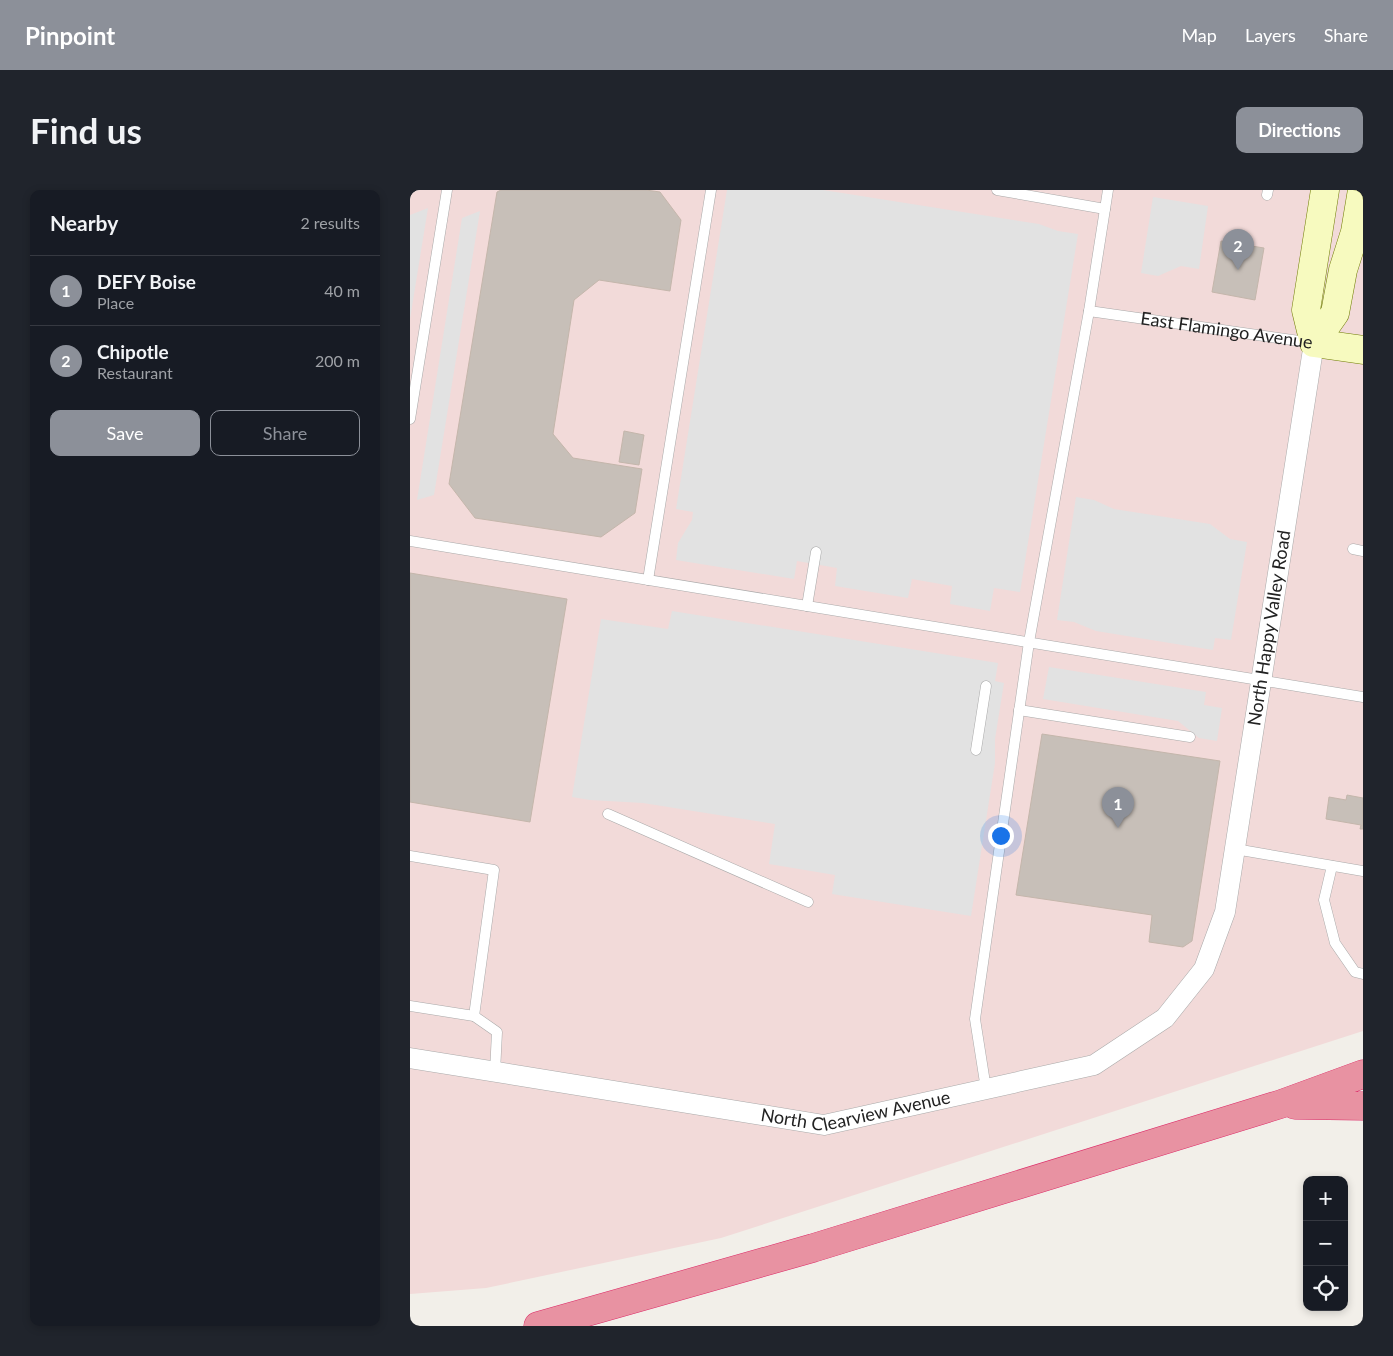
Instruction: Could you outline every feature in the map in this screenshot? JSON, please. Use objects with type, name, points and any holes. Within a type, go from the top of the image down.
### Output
[{"type":"highway","points":[[538,1326],[813,1248],[1281,1104],[1363,1074]]},
{"type":"highway","points":[[1281,1104],[1363,1106]]},
{"type":"main road","name":"North Happy Valley Road","points":[[1314,343],[1306,310],[1324,190]]},
{"type":"main road","name":"North Happy Valley Road","points":[[1314,343],[1335,313],[1343,270],[1355,232],[1362,190]]},
{"type":"main road","points":[[1355,232],[1363,272]]},
{"type":"main road","name":"East Flamingo Avenue","points":[[1314,343],[1363,350]]},
{"type":"street","name":"North Happy Valley Road","points":[[1225,912],[1314,343]]},
{"type":"street","name":"North Clearview Avenue","points":[[410,1058],[824,1125],[1094,1065],[1165,1018],[1204,969],[1225,912]]},
{"type":"lane","points":[[410,420],[447,190]]},
{"type":"lane","points":[[648,580],[711,190]]},
{"type":"lane","points":[[997,190],[1105,209]]},
{"type":"lane","points":[[986,1089],[975,1019],[1029,642],[1089,312],[1108,190]]},
{"type":"lane","name":"East Flamingo Avenue","points":[[1089,312],[1314,343]]},
{"type":"lane","points":[[410,541],[1363,697]]},
{"type":"lane","points":[[807,606],[816,552]]},
{"type":"lane","points":[[976,750],[986,686]]},
{"type":"lane","points":[[1019,710],[1190,737]]},
{"type":"lane","points":[[608,814],[808,902]]},
{"type":"lane","points":[[1235,849],[1363,871]]},
{"type":"lane","points":[[410,856],[494,870],[474,1016]]},
{"type":"lane","points":[[1332,866],[1324,900],[1335,943],[1359,973]]},
{"type":"lane","points":[[410,1006],[474,1016],[498,1032],[495,1072]]},
{"type":"shaded area","points":[[410,190],[1363,190],[1363,1031],[721,1238],[486,1288],[410,1294]]},
{"type":"shaded area","points":[[727,190],[823,190],[1039,224],[1058,231],[1078,234],[1020,592],[994,588],[990,611],[950,604],[952,586],[912,579],[908,598],[835,586],[837,568],[797,561],[794,579],[676,560],[678,543],[692,520],[693,512],[676,509]]},
{"type":"shaded area","points":[[1153,197],[1208,206],[1199,269],[1181,266],[1158,276],[1141,273]]},
{"type":"shaded area","points":[[428,208],[410,319],[410,215]]},
{"type":"shaded area","points":[[480,211],[434,495],[417,500],[462,218]]},
{"type":"shaded area","points":[[1076,497],[1094,500],[1114,509],[1210,524],[1230,539],[1247,542],[1231,640],[1215,638],[1213,650],[1096,631],[1074,622],[1057,620]]},
{"type":"shaded area","points":[[672,611],[998,663],[995,681],[1004,683],[995,739],[995,763],[971,916],[832,894],[835,875],[769,864],[775,824],[643,803],[572,797],[601,619],[668,629]]},
{"type":"shaded area","points":[[1049,667],[1206,692],[1204,705],[1222,708],[1217,741],[1199,738],[1178,721],[1043,699]]},
{"type":"building","points":[[501,190],[646,190],[660,192],[681,220],[670,291],[599,280],[574,300],[553,434],[573,458],[642,469],[635,513],[601,537],[475,518],[449,484],[497,192]]},
{"type":"building","points":[[1221,241],[1264,248],[1255,300],[1212,292]]},
{"type":"building","points":[[624,431],[644,435],[639,465],[619,462]]},
{"type":"building","points":[[410,573],[567,599],[530,822],[410,802]]},
{"type":"building","points":[[1042,734],[1220,761],[1192,941],[1183,947],[1149,942],[1152,915],[1016,895]]},
{"type":"building","points":[[1347,795],[1363,798],[1363,829],[1360,829],[1361,825],[1326,819],[1329,797],[1346,800]]},
{"type":"place","name":"Chipotle","points":[[1238,270]]},
{"type":"place","name":"DEFY Boise","points":[[1118,828]]}]
